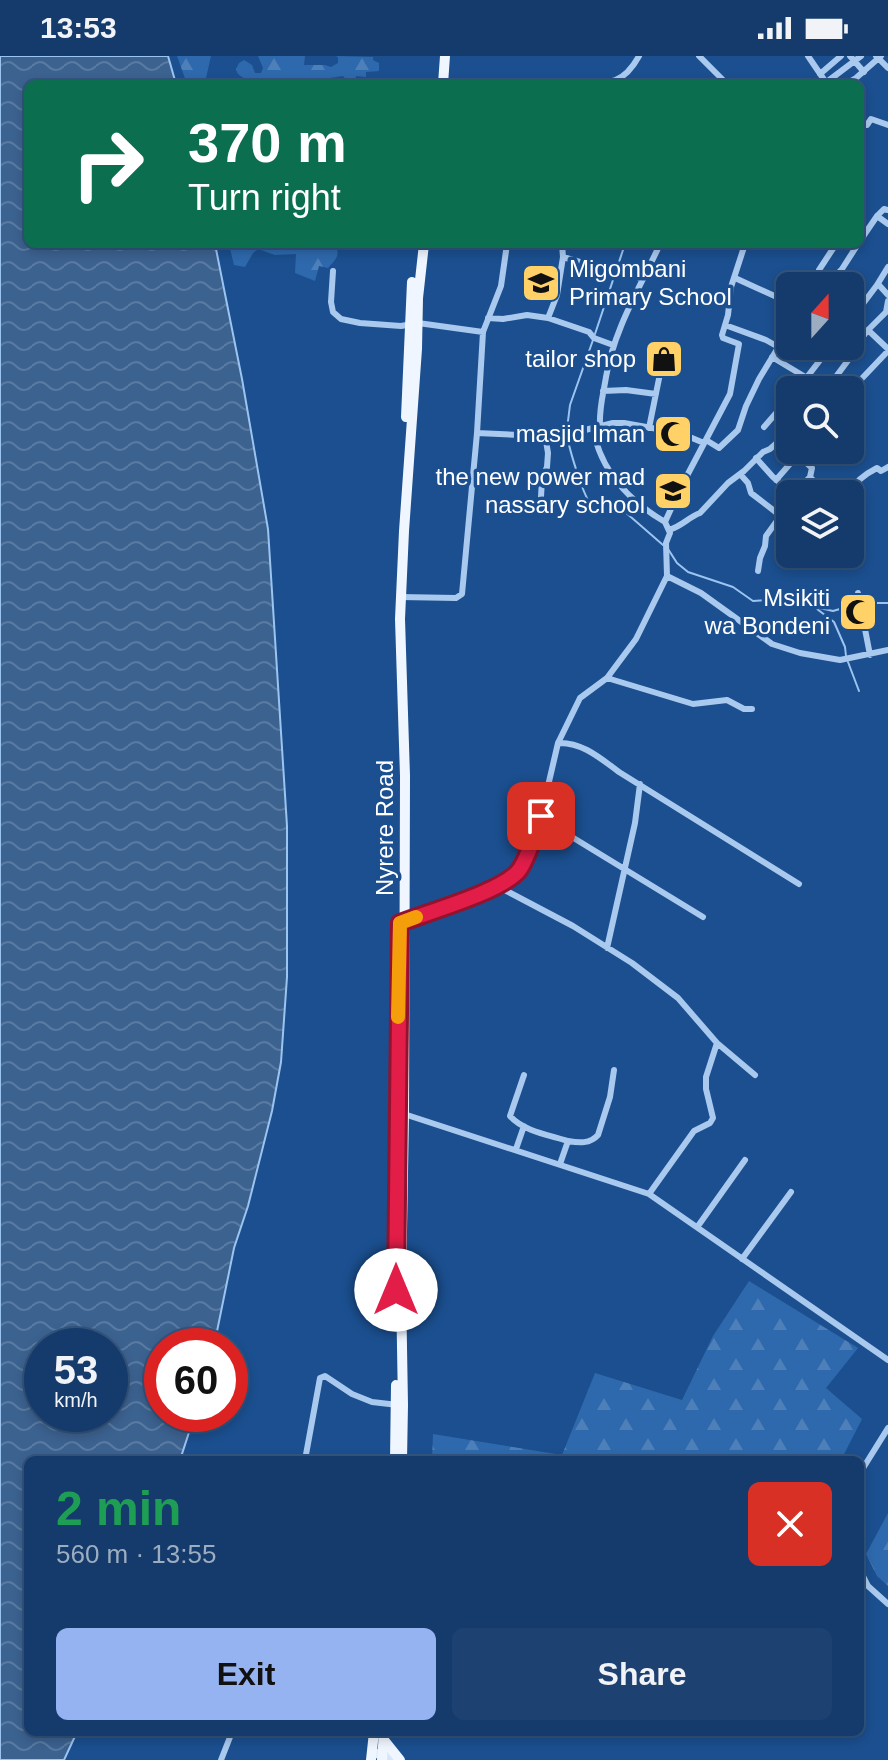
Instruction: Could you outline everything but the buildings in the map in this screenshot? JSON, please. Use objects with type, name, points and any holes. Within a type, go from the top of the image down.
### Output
[{"type":"main road","points":[[440,80],[442,57]]},
{"type":"main road","name":"Nyrere Road","points":[[395,1456],[400,1405],[404,1114],[405,776],[400,597],[414,324],[411,298],[417,248]]},
{"type":"main road","name":"Nyrere Road","points":[[402,1456],[397,1066],[403,922],[393,623],[414,324],[423,248]]},
{"type":"main road","points":[[377,1757],[380,1736]]},
{"type":"main road","points":[[381,1736],[398,1760]]},
{"type":"street","points":[[617,80],[631,70],[639,56]]},
{"type":"street","points":[[699,56],[723,80]]},
{"type":"street","points":[[808,56],[824,80]]},
{"type":"street","points":[[820,74],[841,56]]},
{"type":"street","points":[[852,80],[878,57],[888,68]]},
{"type":"street","points":[[831,80],[855,58],[864,72]]},
{"type":"street","points":[[835,62],[846,80]]},
{"type":"street","points":[[714,80],[717,74]]},
{"type":"street","points":[[864,125],[871,119],[888,125]]},
{"type":"street","points":[[864,233],[883,209],[888,210]]},
{"type":"street","points":[[877,216],[888,224]]},
{"type":"street","points":[[400,597],[456,598],[462,594],[483,332],[501,286],[506,248]]},
{"type":"street","points":[[548,318],[557,295],[562,248]]},
{"type":"street","points":[[403,922],[498,887],[514,877],[521,868],[541,816],[558,743],[580,698],[607,678],[636,639],[667,576],[669,530],[665,522],[645,509],[616,480],[598,451],[596,428],[613,345],[658,248]]},
{"type":"street","points":[[665,522],[730,394],[739,344],[722,336],[744,248]]},
{"type":"street","points":[[819,270],[833,248]]},
{"type":"street","points":[[839,272],[854,248]]},
{"type":"street","points":[[563,257],[642,279]]},
{"type":"street","points":[[864,301],[888,267]]},
{"type":"street","points":[[333,271],[331,302],[333,312],[341,319],[377,325],[414,324],[483,332]]},
{"type":"street","points":[[735,278],[776,297]]},
{"type":"street","points":[[864,336],[886,312],[888,298],[878,284]]},
{"type":"street","points":[[488,318],[527,315],[548,318],[589,332],[613,345]]},
{"type":"street","points":[[725,325],[776,346]]},
{"type":"street","points":[[864,376],[888,350],[868,330]]},
{"type":"street","points":[[477,433],[545,435],[624,423],[680,433],[719,448],[738,430],[746,406],[776,350]]},
{"type":"street","points":[[649,428],[664,354]]},
{"type":"street","points":[[772,357],[804,376]]},
{"type":"street","points":[[791,367],[794,360]]},
{"type":"street","points":[[837,376],[849,360]]},
{"type":"street","points":[[603,391],[656,394]]},
{"type":"street","points":[[764,427],[776,413]]},
{"type":"street","points":[[712,430],[728,440]]},
{"type":"street","points":[[543,507],[542,476],[547,467],[548,453],[545,435]]},
{"type":"street","points":[[669,530],[685,524],[700,513],[728,483],[776,443]]},
{"type":"street","points":[[756,458],[776,480],[787,464]]},
{"type":"street","points":[[860,480],[870,471],[888,467]]},
{"type":"street","points":[[740,474],[748,483],[751,493],[776,513]]},
{"type":"street","points":[[758,571],[766,536],[776,518]]},
{"type":"street","points":[[667,576],[701,593],[772,644],[840,660],[888,650]]},
{"type":"street","points":[[858,593],[870,655]]},
{"type":"street","points":[[607,678],[693,704],[727,700],[744,709],[752,709]]},
{"type":"street","points":[[558,743],[569,743],[593,753],[799,884]]},
{"type":"street","points":[[607,948],[635,823],[640,784]]},
{"type":"street","points":[[541,816],[703,917]]},
{"type":"street","points":[[498,887],[573,926],[632,963],[678,998],[717,1043],[755,1075]]},
{"type":"street","points":[[649,1194],[694,1131],[710,1123],[713,1118],[706,1077],[717,1043]]},
{"type":"street","points":[[524,1075],[510,1116],[512,1120],[568,1141],[588,1142],[598,1135],[610,1097],[614,1070]]},
{"type":"street","points":[[404,1114],[649,1194],[888,1360]]},
{"type":"street","points":[[516,1149],[524,1126]]},
{"type":"street","points":[[560,1164],[568,1141]]},
{"type":"street","points":[[698,1226],[745,1160]]},
{"type":"street","points":[[742,1259],[791,1192]]},
{"type":"street","points":[[306,1456],[320,1378],[325,1376],[332,1379],[352,1394],[372,1402],[400,1405]]},
{"type":"street","points":[[864,1467],[888,1428]]},
{"type":"street","points":[[864,1578],[868,1586],[888,1604]]},
{"type":"street","points":[[221,1760],[230,1736]]},
{"type":"street","points":[[377,1757],[398,1760]]},
{"type":"green space","points":[[177,56],[211,56],[206,80],[186,80]]},
{"type":"green space","points":[[258,56],[305,56],[304,65],[331,67],[338,63],[335,56],[373,57],[379,63],[379,71],[366,72],[366,77],[356,76],[356,80],[346,80],[343,76],[330,80],[249,80],[239,75],[236,69],[244,60],[252,65],[255,73],[261,73],[263,68]]},
{"type":"green space","points":[[230,248],[336,248],[337,254],[328,268],[319,266],[315,281],[295,273],[296,254],[275,255],[258,249],[245,267],[234,265]]},
{"type":"green space","points":[[749,1281],[858,1348],[826,1388],[862,1419],[843,1456],[432,1456],[433,1434],[562,1455],[595,1373],[682,1400],[713,1336]]},
{"type":"green space","points":[[888,1513],[888,1586],[877,1576],[866,1554]]},
{"type":"water","points":[[0,56],[168,56],[175,80],[24,80],[24,248],[216,248],[268,529],[287,826],[287,977],[281,1062],[272,1111],[234,1248],[218,1328],[144,1328],[144,1432],[189,1432],[181,1456],[24,1456],[24,1736],[75,1736],[64,1760],[0,1760]]},
{"type":"waterway","points":[[595,334],[624,248]]},
{"type":"waterway","points":[[567,429],[570,405],[593,340]]},
{"type":"waterway","points":[[567,435],[581,485],[593,507],[624,511],[663,545]]},
{"type":"waterway","points":[[668,549],[688,572],[733,587],[753,601],[780,599],[833,611],[857,604]]},
{"type":"waterway","points":[[864,603],[888,603]]},
{"type":"waterway","points":[[817,609],[834,622],[846,656]]},
{"type":"waterway","points":[[848,662],[859,691]]},
{"type":"slow traffic","points":[[398,1017],[400,923],[416,917]]},
{"type":"place","name":"Migombani Primary School","points":[[541,283]]},
{"type":"place","name":"tailor shop","points":[[664,359]]},
{"type":"place","name":"masjid Iman","points":[[673,434]]},
{"type":"place","name":"the new power mad nassary school","points":[[673,491]]},
{"type":"place","name":"Msikiti wa Bondeni","points":[[858,612]]},
{"type":"route","points":[[396,1290],[400,923],[498,887],[514,877],[526,858],[541,816]]}]
